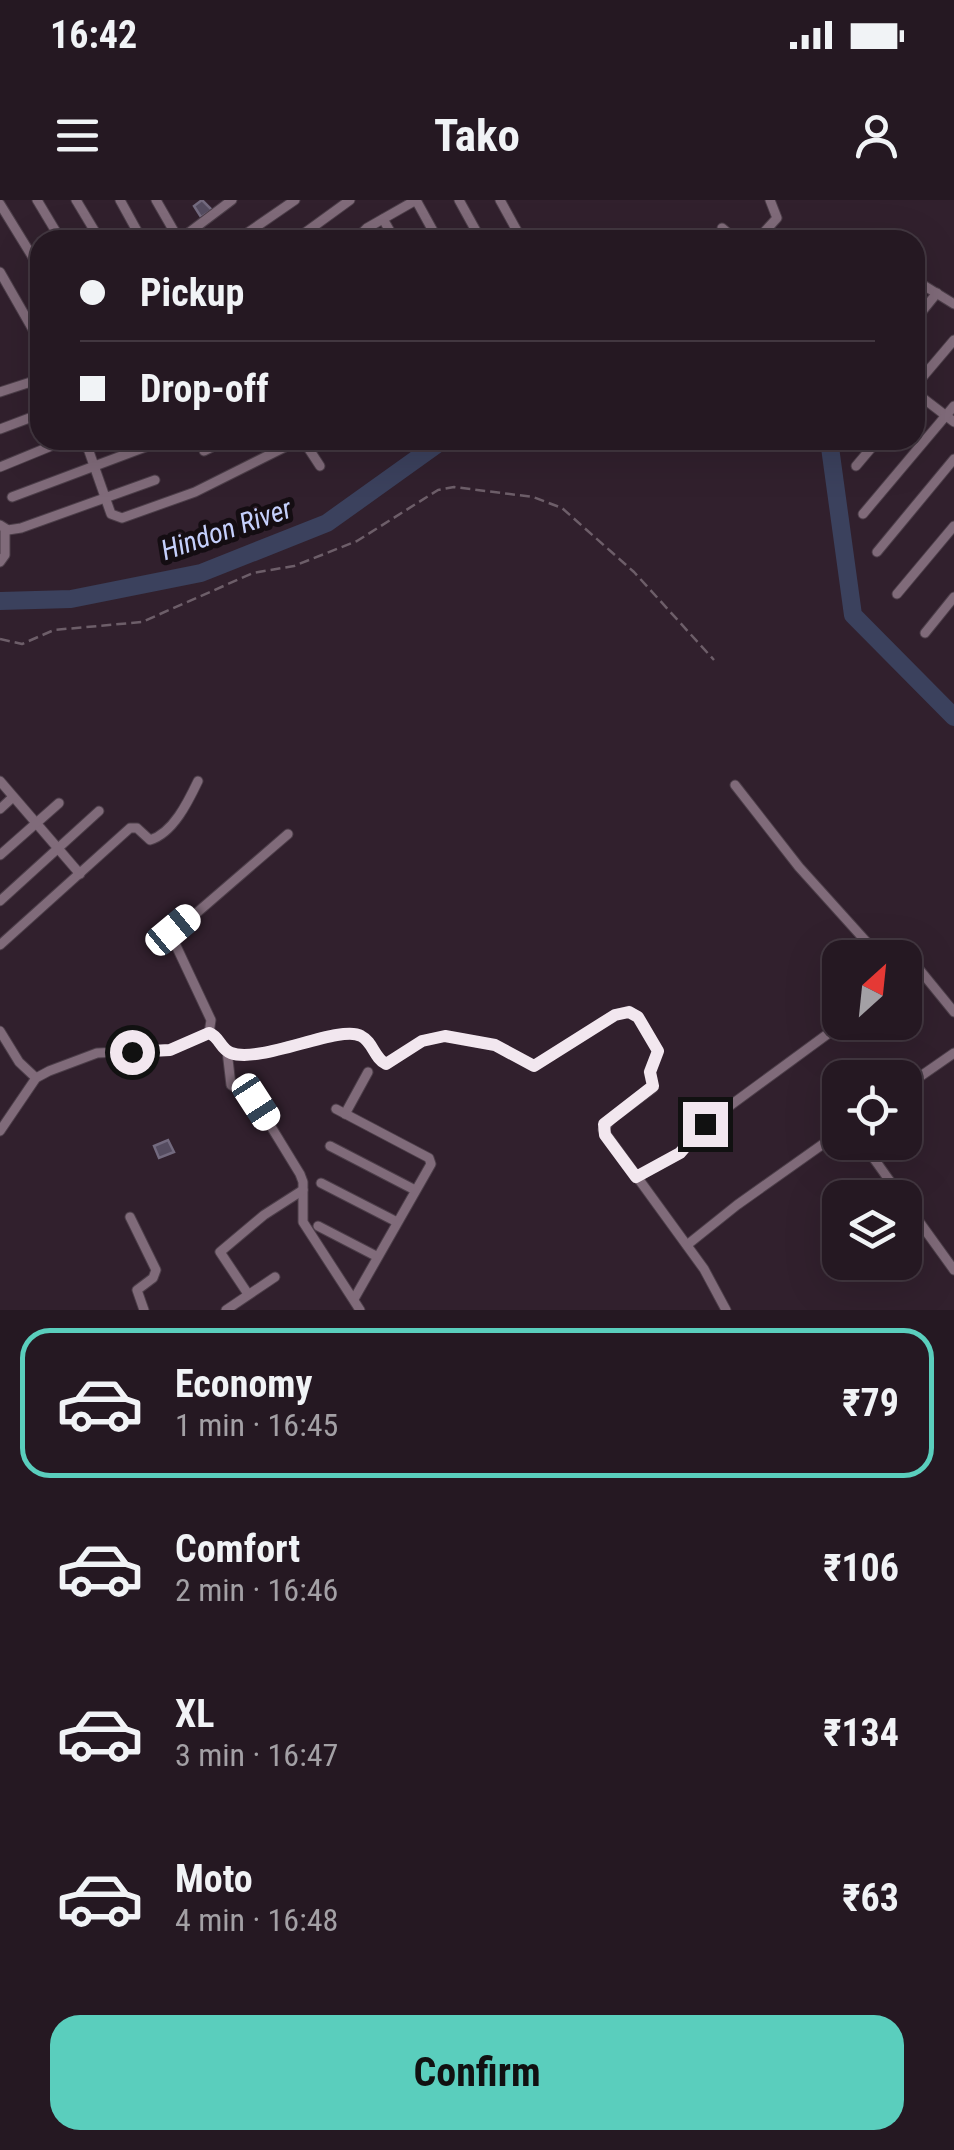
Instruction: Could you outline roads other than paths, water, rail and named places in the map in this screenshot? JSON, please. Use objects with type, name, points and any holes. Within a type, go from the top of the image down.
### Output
[{"type":"street","points":[[37,200],[55,230]]},
{"type":"street","points":[[76,200],[94,230]]},
{"type":"street","points":[[120,200],[136,230]]},
{"type":"street","points":[[156,200],[173,230]]},
{"type":"street","points":[[192,230],[232,200]]},
{"type":"street","points":[[251,230],[294,200]]},
{"type":"street","points":[[309,230],[350,200]]},
{"type":"street","points":[[365,230],[416,200],[432,230]]},
{"type":"street","points":[[460,200],[475,230]]},
{"type":"street","points":[[500,200],[516,230]]},
{"type":"street","points":[[766,230],[777,218],[770,200]]},
{"type":"street","points":[[0,204],[30,253]]},
{"type":"street","points":[[383,219],[389,230]]},
{"type":"street","points":[[0,272],[30,324]]},
{"type":"street","points":[[925,286],[954,304]]},
{"type":"street","points":[[925,308],[937,294]]},
{"type":"street","points":[[925,378],[954,340]]},
{"type":"street","points":[[0,392],[30,382]]},
{"type":"street","points":[[925,399],[950,419]]},
{"type":"street","points":[[925,446],[950,419],[954,406]]},
{"type":"street","points":[[0,430],[30,418]]},
{"type":"street","points":[[0,467],[42,450]]},
{"type":"street","points":[[88,450],[105,500],[112,514],[122,518],[195,492],[281,450]]},
{"type":"street","points":[[12,497],[139,450]]},
{"type":"street","points":[[308,450],[320,466]]},
{"type":"street","points":[[856,466],[870,450]]},
{"type":"street","points":[[863,514],[922,450]]},
{"type":"street","points":[[877,552],[954,459]]},
{"type":"street","points":[[0,562],[5,554],[3,527],[21,528],[155,480]]},
{"type":"street","points":[[897,594],[954,526]]},
{"type":"street","points":[[925,633],[954,597]]},
{"type":"street","points":[[0,781],[80,874]]},
{"type":"street","points":[[0,946],[130,828],[137,828],[150,840],[157,839],[183,810],[198,781]]},
{"type":"street","points":[[736,785],[799,867],[865,940]]},
{"type":"street","points":[[0,809],[14,797]]},
{"type":"street","points":[[0,855],[58,803]]},
{"type":"street","points":[[0,902],[99,811]]},
{"type":"street","points":[[209,1033],[211,1020],[172,935],[288,834]]},
{"type":"street","points":[[922,973],[954,1012]]},
{"type":"street","points":[[226,1051],[236,1054],[282,1049],[358,1034],[366,1039],[380,1062],[386,1064],[422,1041],[445,1036],[495,1045],[534,1066],[615,1015],[629,1012],[638,1017],[658,1051],[650,1072],[653,1088],[611,1119],[603,1130],[687,1246],[726,1310]]},
{"type":"street","points":[[0,1131],[36,1078],[96,1053],[170,1050],[209,1033],[217,1036],[226,1051],[231,1085],[256,1102],[300,1174],[303,1222],[360,1310]]},
{"type":"street","points":[[1,1036],[36,1078]]},
{"type":"street","points":[[636,1177],[680,1153],[705,1124],[822,1038]]},
{"type":"street","points":[[922,1075],[954,1053]]},
{"type":"street","points":[[354,1299],[431,1164],[428,1158],[341,1111],[368,1072]]},
{"type":"street","points":[[687,1246],[822,1145]]},
{"type":"street","points":[[330,1146],[415,1190]]},
{"type":"street","points":[[321,1183],[397,1222]]},
{"type":"street","points":[[248,1294],[220,1252],[264,1215],[303,1190]]},
{"type":"street","points":[[130,1217],[156,1270],[153,1278],[136,1290],[144,1310]]},
{"type":"street","points":[[922,1225],[954,1270]]},
{"type":"street","points":[[318,1226],[376,1256]]},
{"type":"street","points":[[226,1310],[275,1277]]},
{"type":"waterway","name":"Hindon River","points":[[0,601],[71,599],[201,573],[327,523],[429,450]]},
{"type":"waterway","name":"Hindon River","points":[[830,450],[853,615],[954,717]]}]
